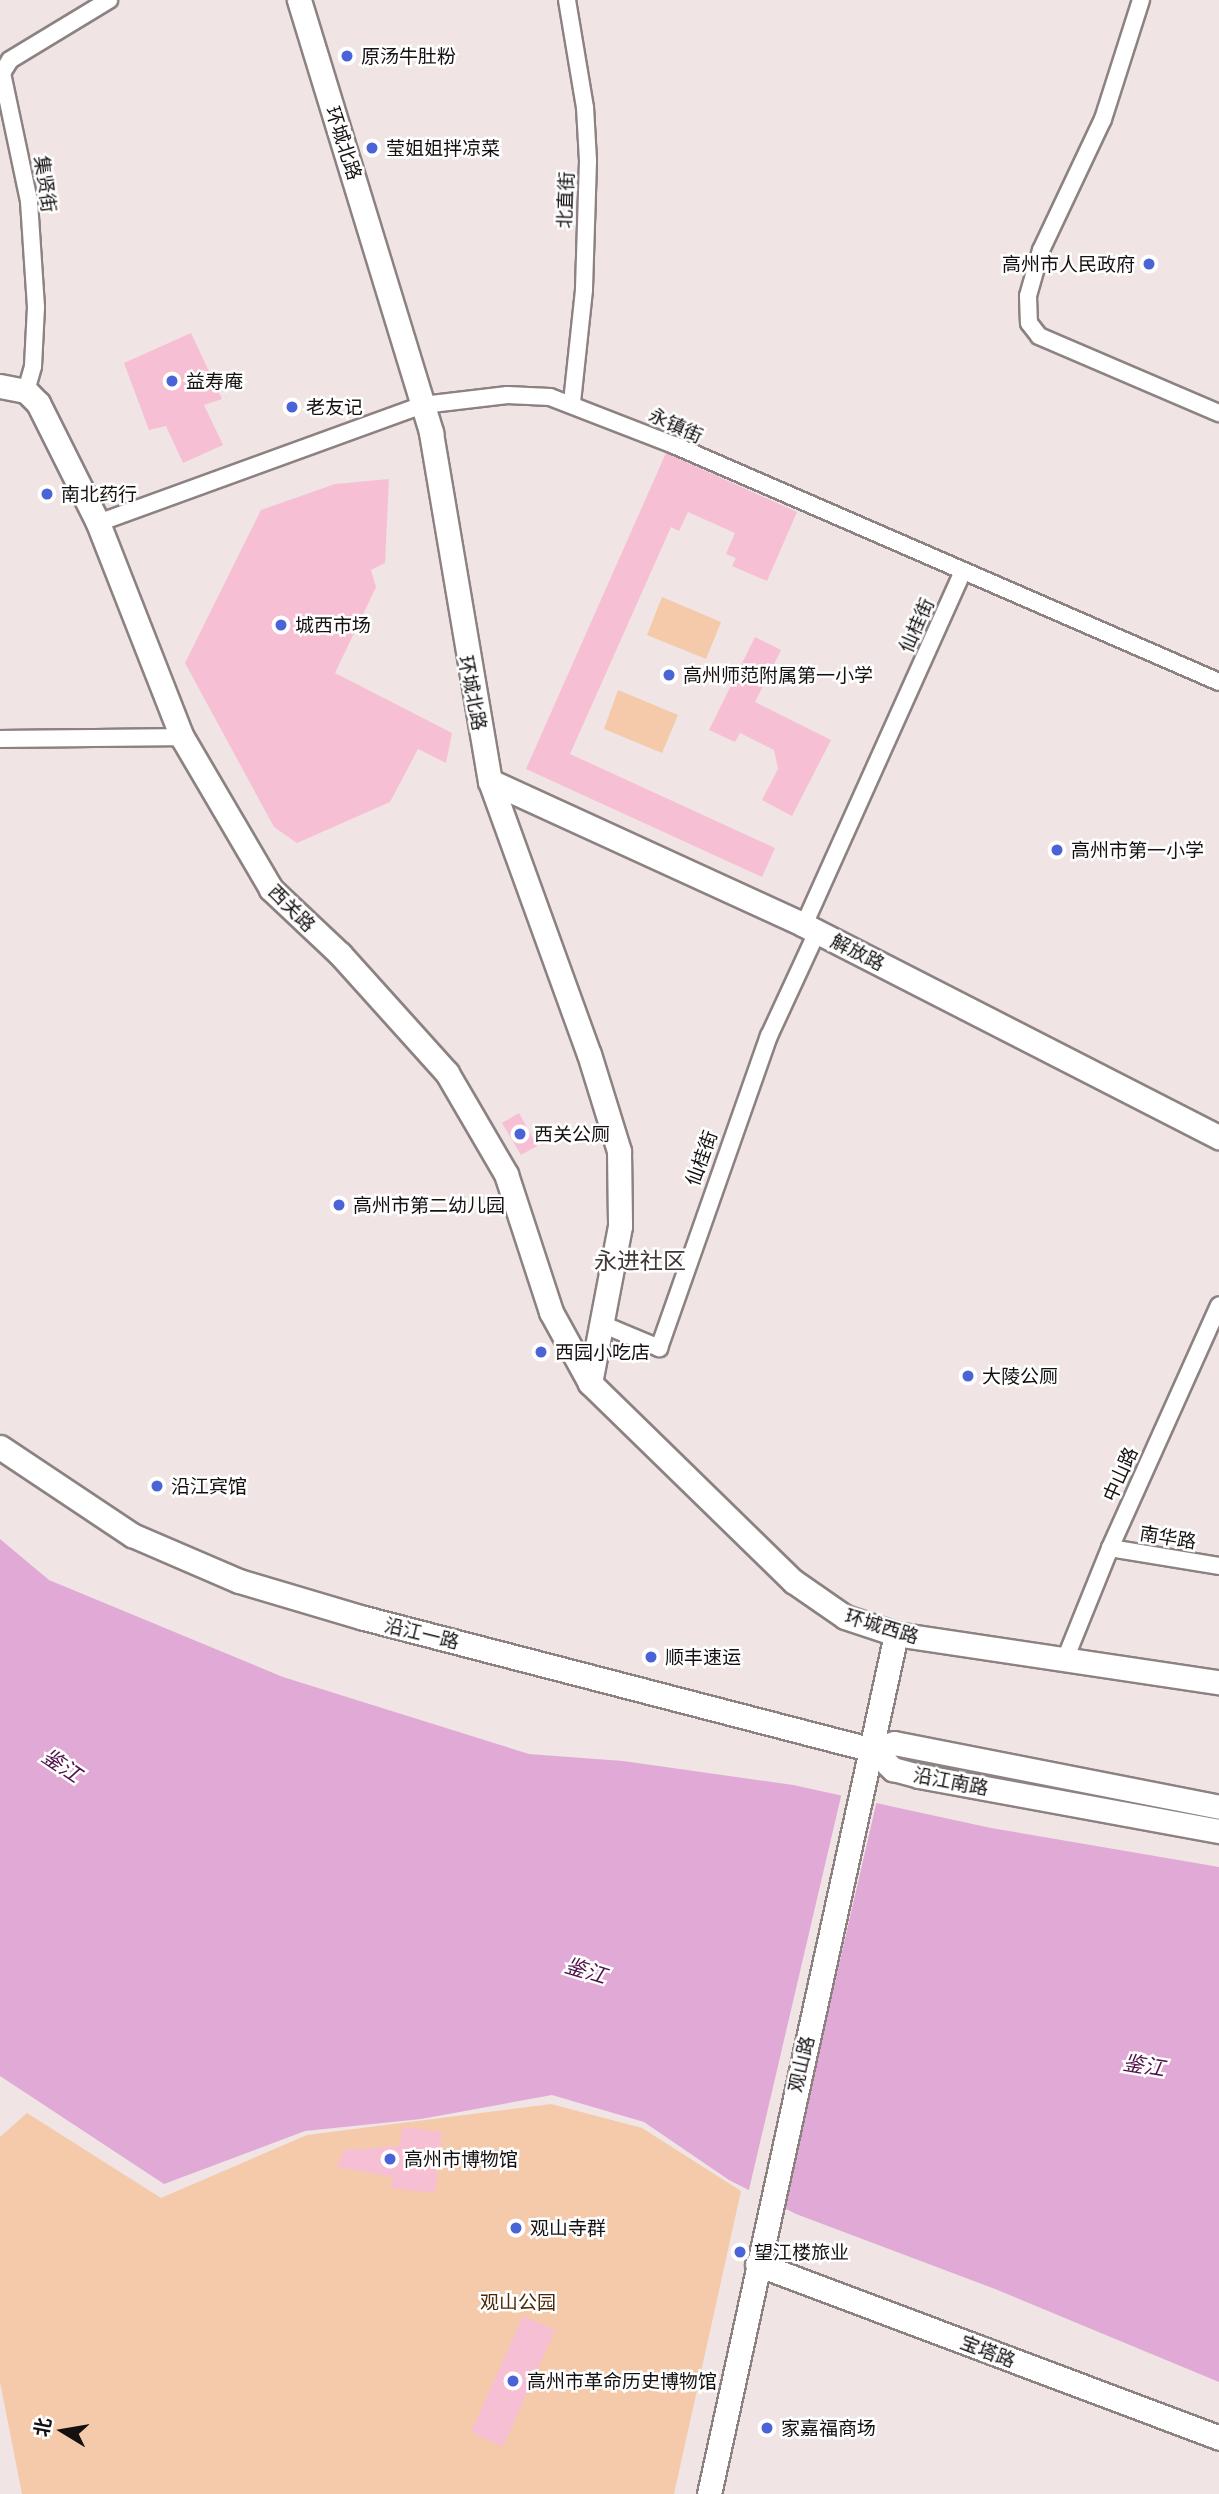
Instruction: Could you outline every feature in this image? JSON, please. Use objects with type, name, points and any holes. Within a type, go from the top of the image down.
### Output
[{"type":"street","name":"集贤街","points":[[26,391],[33,366],[36,306],[29,201],[1,69],[109,0]]},
{"type":"street","name":"环城北路","points":[[299,0],[424,405],[437,458],[461,631],[490,782],[598,1079],[619,1151],[620,1226],[604,1325],[590,1383]]},
{"type":"street","name":"北直街","points":[[567,0],[585,107],[588,161],[584,290],[572,403]]},
{"type":"street","points":[[1141,0],[1102,119],[1041,250],[1028,296],[1029,323],[1039,336],[1219,413]]},
{"type":"street","points":[[0,386],[26,391]]},
{"type":"street","name":"西关路","points":[[26,391],[38,403],[97,523],[182,737],[271,889],[340,954],[447,1073],[506,1174],[551,1312],[590,1383]]},
{"type":"street","name":"永镇街","points":[[97,523],[424,405],[515,395],[572,403],[1219,682]]},
{"type":"street","name":"仙桂街","points":[[604,1325],[659,1348],[769,1036],[810,929],[963,572]]},
{"type":"street","points":[[0,738],[182,737]]},
{"type":"street","name":"解放路","points":[[490,782],[810,929],[1219,1137]]},
{"type":"street","name":"中山路","points":[[1065,1662],[1110,1548],[1219,1305]]},
{"type":"street","name":"环城西路","points":[[590,1383],[810,1596],[845,1617],[897,1634],[1065,1662],[1219,1682]]},
{"type":"street","name":"沿江一路","points":[[0,1447],[132,1535],[239,1581],[364,1618],[873,1750]]},
{"type":"street","name":"南华路","points":[[1110,1548],[1219,1566]]},
{"type":"street","name":"观山路","points":[[709,2494],[763,2228],[866,1782],[897,1634]]},
{"type":"street","name":"沿江南路","points":[[1219,1807],[894,1743],[873,1750],[893,1769],[919,1776],[1219,1831]]},
{"type":"street","name":"宝塔路","points":[[757,2264],[1219,2438]]},
{"type":"green space","points":[[662,597],[721,622],[706,659],[647,635]]},
{"type":"green space","points":[[618,690],[678,715],[662,753],[604,729]]},
{"type":"green space","name":"观山公园","points":[[551,2104],[642,2128],[741,2191],[674,2494],[22,2494],[0,2382],[0,2137],[27,2113],[161,2198],[307,2135]]},
{"type":"water","name":"鉴江","points":[[0,1539],[49,1580],[283,1677],[529,1754],[623,1761],[793,1785],[991,1828],[1219,1867],[1219,2382],[995,2289],[796,2214],[729,2180],[644,2122],[552,2095],[421,2119],[305,2131],[164,2184],[0,2076]]},
{"type":"pier","points":[[842,1792],[877,1800],[782,2211],[748,2194]]},
{"type":"building","name":"益寿庵","points":[[191,333],[222,399],[204,405],[223,445],[183,463],[166,426],[149,430],[124,363]]},
{"type":"building","points":[[666,453],[797,512],[767,581],[732,566],[736,558],[726,554],[735,533],[688,512],[679,531],[671,527],[570,754],[775,848],[762,877],[526,769]]},
{"type":"building","name":"城西市场","points":[[389,479],[385,563],[371,570],[376,587],[335,673],[452,733],[446,763],[418,749],[390,802],[297,843],[274,827],[185,663],[261,510],[335,484]]},
{"type":"building","points":[[755,637],[781,650],[755,702],[831,740],[792,816],[762,800],[778,769],[774,750],[740,733],[735,742],[709,730]]},
{"type":"building","name":"西关公厕","points":[[519,1113],[537,1146],[521,1155],[502,1123]]},
{"type":"building","name":"高州市博物馆","points":[[402,2127],[442,2132],[435,2193],[391,2188],[393,2177],[337,2167],[344,2150],[400,2146]]},
{"type":"building","name":"高州市革命历史博物馆","points":[[523,2316],[555,2330],[503,2447],[471,2432]]},
{"type":"place","name":"原汤牛肚粉","points":[[347,56]]},
{"type":"place","name":"莹姐姐拌凉菜","points":[[372,148]]},
{"type":"place","name":"高州市人民政府","points":[[1149,264]]},
{"type":"place","name":"益寿庵","points":[[172,381]]},
{"type":"place","name":"老友记","points":[[292,407]]},
{"type":"place","name":"南北药行","points":[[47,494]]},
{"type":"place","name":"城西市场","points":[[281,625]]},
{"type":"place","name":"高州师范附属第一小学","points":[[669,675]]},
{"type":"place","name":"高州市第一小学","points":[[1057,850]]},
{"type":"place","name":"西关公厕","points":[[520,1134]]},
{"type":"place","name":"高州市第二幼儿园","points":[[339,1205]]},
{"type":"place","name":"西园小吃店","points":[[541,1352]]},
{"type":"place","name":"大陵公厕","points":[[968,1376]]},
{"type":"place","name":"沿江宾馆","points":[[157,1486]]},
{"type":"place","name":"顺丰速运","points":[[651,1657]]},
{"type":"place","name":"高州市博物馆","points":[[390,2159]]},
{"type":"place","name":"观山寺群","points":[[516,2228]]},
{"type":"place","name":"望江楼旅业","points":[[740,2252]]},
{"type":"place","name":"高州市革命历史博物馆","points":[[513,2381]]},
{"type":"place","name":"家嘉福商场","points":[[767,2428]]},
{"type":"district","name":"永进社区","points":[[640,1260]]}]
